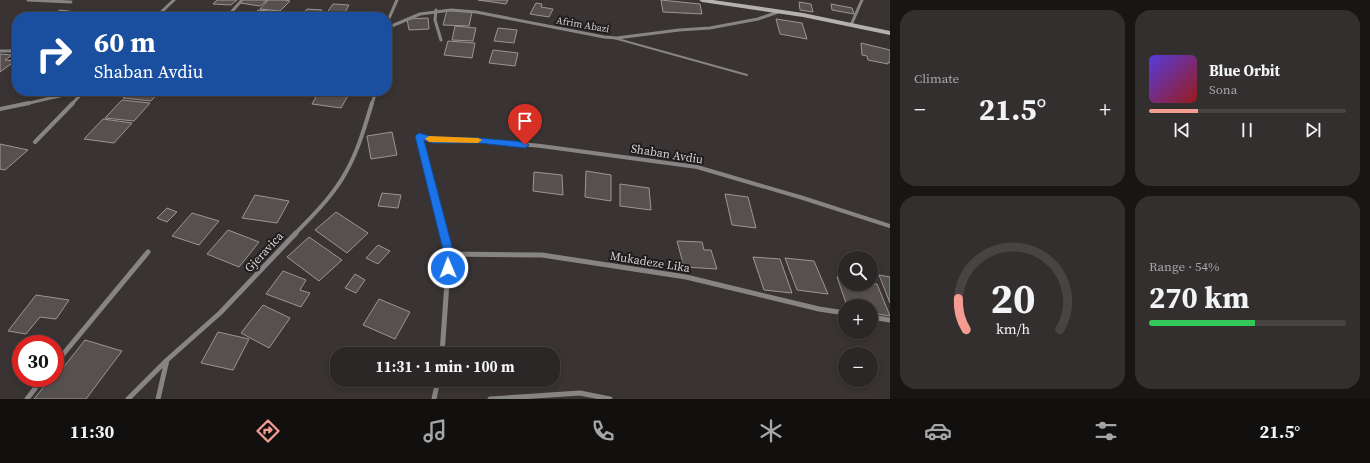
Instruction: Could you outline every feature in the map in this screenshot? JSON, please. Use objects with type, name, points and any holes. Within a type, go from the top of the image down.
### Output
[{"type":"street","points":[[28,0],[71,2]]},
{"type":"street","points":[[161,12],[174,0]]},
{"type":"street","points":[[231,12],[242,0]]},
{"type":"street","points":[[392,12],[397,0]]},
{"type":"street","points":[[702,0],[850,25],[890,34]]},
{"type":"street","points":[[850,25],[862,0]]},
{"type":"street","points":[[436,10],[435,20],[442,40]]},
{"type":"street","name":"Afrim Abazi","points":[[392,26],[413,15],[436,10],[455,10],[476,12],[610,37],[710,28],[758,19],[778,12]]},
{"type":"street","points":[[0,51],[12,52]]},
{"type":"street","points":[[0,109],[60,96]]},
{"type":"street","points":[[36,142],[78,96]]},
{"type":"street","name":"Gjeravica","points":[[128,399],[167,360],[220,313],[325,202],[346,172],[362,134],[374,96]]},
{"type":"street","name":"Shaban Avdiu","points":[[449,254],[419,136],[433,140],[479,140],[541,146],[697,167],[803,198],[890,226]]},
{"type":"street","points":[[64,353],[148,252]]},
{"type":"street","points":[[442,347],[449,254]]},
{"type":"street","name":"Mukadeze Lika","points":[[449,254],[542,255],[686,277],[819,309],[838,312]]},
{"type":"street","points":[[878,318],[890,320]]},
{"type":"street","points":[[158,399],[167,360]]},
{"type":"street","points":[[27,399],[36,387]]},
{"type":"street","points":[[434,399],[437,387]]},
{"type":"street","points":[[490,399],[580,393],[610,399]]},
{"type":"lane","points":[[610,37],[746,75]]},
{"type":"building","points":[[217,0],[237,0],[231,5],[213,4]]},
{"type":"building","points":[[243,0],[267,0],[260,6],[240,3]]},
{"type":"building","points":[[268,0],[290,1],[280,11],[260,9]]},
{"type":"building","points":[[478,0],[508,0],[506,4]]},
{"type":"building","points":[[661,0],[700,4],[702,14],[663,12]]},
{"type":"building","points":[[799,2],[811,4],[813,12],[800,10]]},
{"type":"building","points":[[536,3],[542,4],[541,7],[553,9],[549,17],[530,14]]},
{"type":"building","points":[[333,4],[349,5],[345,12],[327,12]]},
{"type":"building","points":[[831,4],[852,8],[854,14],[832,10]]},
{"type":"building","points":[[307,9],[322,10],[321,12],[304,12]]},
{"type":"building","points":[[60,10],[76,12],[57,12]]},
{"type":"building","points":[[258,10],[279,12],[256,12]]},
{"type":"building","points":[[447,10],[472,12],[469,26],[443,25]]},
{"type":"building","points":[[428,18],[429,29],[409,30],[407,19]]},
{"type":"building","points":[[776,19],[802,23],[807,39],[780,34]]},
{"type":"building","points":[[455,26],[476,28],[473,41],[452,40]]},
{"type":"building","points":[[498,28],[517,30],[514,43],[494,41]]},
{"type":"building","points":[[448,41],[475,43],[472,58],[444,55]]},
{"type":"building","points":[[861,43],[890,50],[890,63],[888,62],[888,64],[868,60],[867,56],[862,55]]},
{"type":"building","points":[[493,50],[518,53],[515,66],[489,63]]},
{"type":"building","points":[[0,54],[12,55],[5,60],[12,61],[12,63],[0,72]]},
{"type":"building","points":[[125,96],[156,96],[151,101],[123,98]]},
{"type":"building","points":[[316,96],[348,96],[341,108],[312,104]]},
{"type":"building","points":[[122,100],[150,103],[134,121],[105,118]]},
{"type":"building","points":[[103,119],[132,123],[114,143],[84,139]]},
{"type":"building","points":[[392,132],[397,155],[371,159],[367,136]]},
{"type":"building","points":[[0,144],[28,150],[5,170],[0,169]]},
{"type":"building","points":[[586,171],[611,175],[611,201],[585,197]]},
{"type":"building","points":[[534,172],[562,175],[563,195],[533,191]]},
{"type":"building","points":[[620,184],[649,188],[651,210],[620,206]]},
{"type":"building","points":[[382,193],[401,195],[398,208],[378,206]]},
{"type":"building","points":[[725,194],[748,197],[756,228],[732,225]]},
{"type":"building","points":[[255,195],[289,201],[277,223],[242,218]]},
{"type":"building","points":[[167,208],[177,212],[167,222],[157,218]]},
{"type":"building","points":[[336,212],[368,233],[347,253],[315,230]]},
{"type":"building","points":[[192,213],[219,221],[199,245],[172,236]]},
{"type":"building","points":[[228,230],[259,242],[239,267],[207,254]]},
{"type":"building","points":[[309,237],[342,260],[319,281],[287,257]]},
{"type":"building","points":[[677,241],[702,242],[704,250],[711,250],[717,269],[684,267]]},
{"type":"building","points":[[378,245],[390,251],[378,264],[366,258]]},
{"type":"building","points":[[753,257],[780,259],[792,293],[764,290]]},
{"type":"building","points":[[785,258],[814,261],[828,294],[797,290]]},
{"type":"building","points":[[283,271],[306,280],[300,290],[310,293],[301,307],[266,294]]},
{"type":"building","points":[[355,274],[365,280],[356,293],[345,288]]},
{"type":"building","points":[[879,275],[890,277],[890,303]]},
{"type":"building","points":[[878,286],[890,316],[878,314],[878,299],[845,299],[842,291],[878,291]]},
{"type":"building","points":[[36,295],[69,300],[56,319],[40,317],[26,334],[8,331]]},
{"type":"building","points":[[379,299],[410,312],[395,339],[363,325]]},
{"type":"building","points":[[263,305],[290,318],[269,348],[241,333]]},
{"type":"building","points":[[218,332],[249,339],[233,370],[201,363]]},
{"type":"building","points":[[85,340],[122,351],[86,399],[34,399],[43,387],[64,387],[64,367]]},
{"type":"slow traffic","points":[[429,139],[478,140]]},
{"type":"route","points":[[448,268],[449,254],[419,136],[433,140],[479,140],[525,145]]}]
